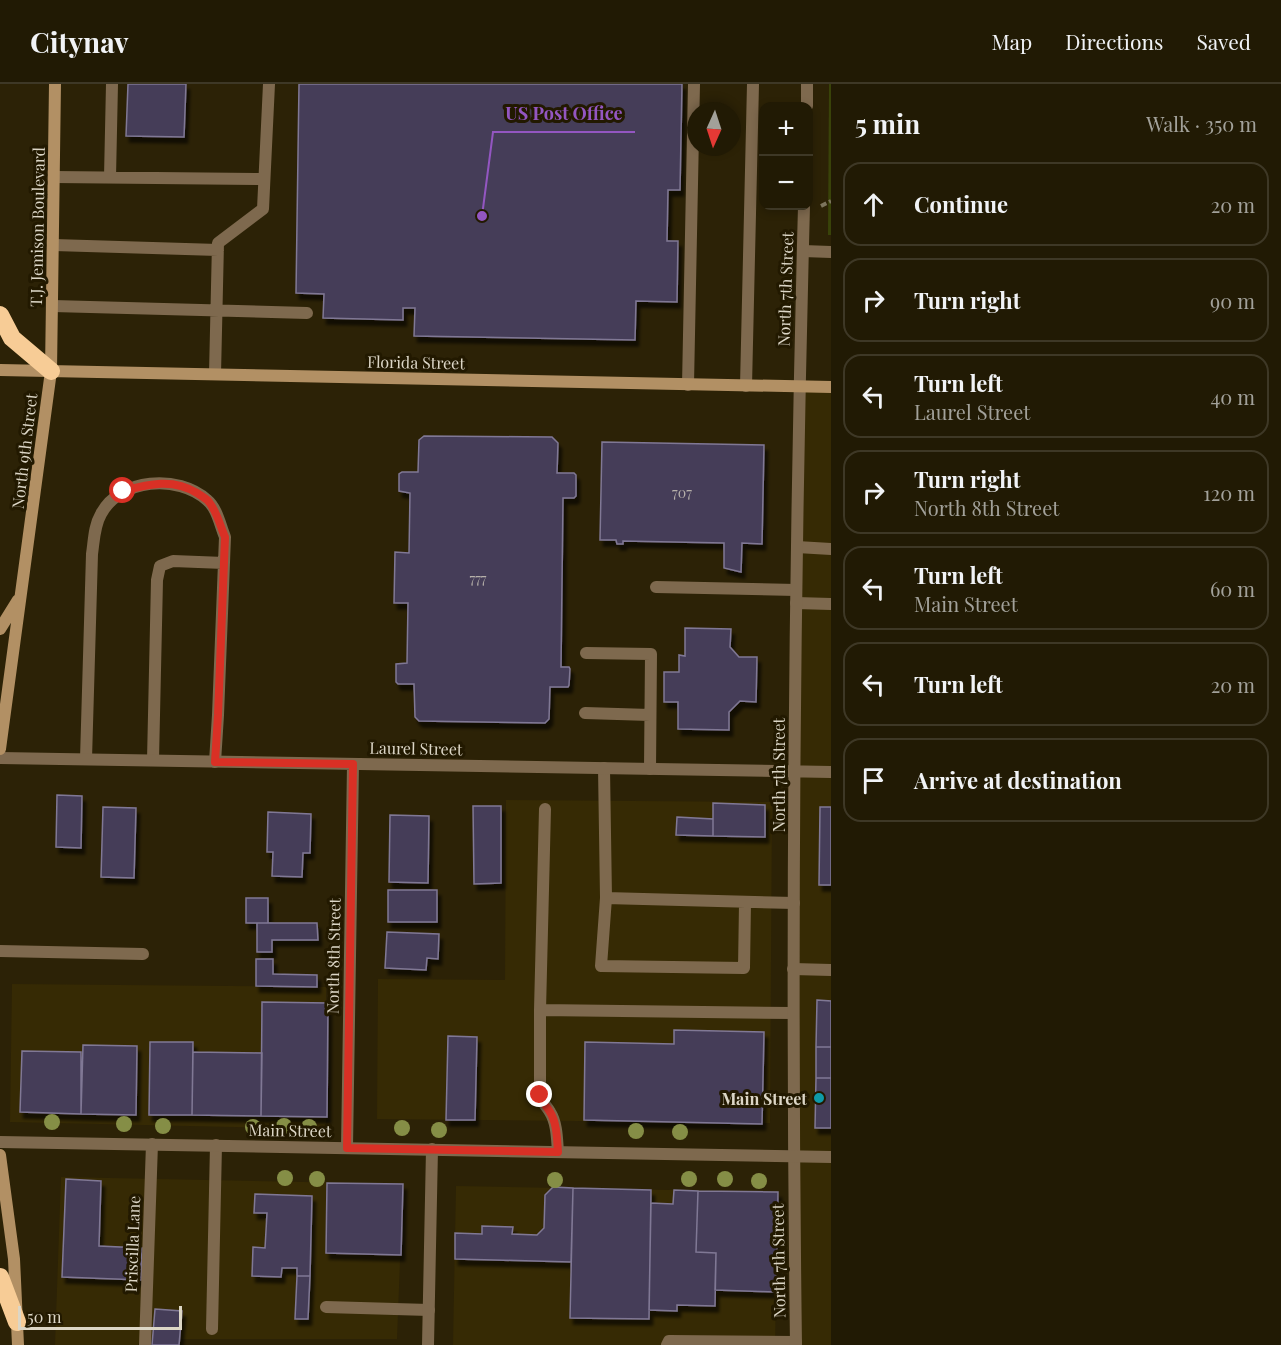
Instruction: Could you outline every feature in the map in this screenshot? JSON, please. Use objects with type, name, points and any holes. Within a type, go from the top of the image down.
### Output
[{"type":"highway","points":[[0,315],[12,338],[51,371]]},
{"type":"highway","points":[[0,1277],[17,1322]]},
{"type":"main road","name":"T.J. Jemison Boulevard","points":[[51,371],[55,84]]},
{"type":"main road","name":"Florida Street","points":[[0,370],[831,387]]},
{"type":"main road","name":"North 9th Street","points":[[0,749],[51,371]]},
{"type":"main road","points":[[0,629],[21,593]]},
{"type":"main road","points":[[0,1155],[14,1258],[18,1345]]},
{"type":"street","points":[[110,177],[112,84]]},
{"type":"street","points":[[215,374],[218,243],[263,208],[269,84]]},
{"type":"street","points":[[688,385],[694,84]]},
{"type":"street","points":[[746,386],[753,84]]},
{"type":"street","points":[[807,84],[807,102]]},
{"type":"street","points":[[54,177],[264,179]]},
{"type":"street","name":"North 7th Street","points":[[796,1344],[792,1013],[799,387],[804,210]]},
{"type":"street","points":[[54,244],[218,250]]},
{"type":"street","points":[[803,251],[831,252]]},
{"type":"street","points":[[53,306],[307,313]]},
{"type":"street","points":[[86,759],[92,554],[95,530],[101,514],[123,491],[151,483],[167,483],[188,487],[208,500],[216,513],[225,537],[215,762]]},
{"type":"street","points":[[797,547],[831,549]]},
{"type":"street","points":[[153,760],[157,580],[160,566],[173,561],[224,563]]},
{"type":"street","points":[[656,587],[796,590]]},
{"type":"street","points":[[796,603],[831,603]]},
{"type":"street","points":[[586,653],[651,654],[650,769]]},
{"type":"street","points":[[585,713],[650,714]]},
{"type":"street","name":"Laurel Street","points":[[0,758],[831,772]]},
{"type":"street","name":"North 8th Street","points":[[347,1148],[353,764]]},
{"type":"street","points":[[604,768],[606,898],[602,966],[744,968],[745,903]]},
{"type":"street","points":[[545,809],[540,1095],[555,1122],[558,1152]]},
{"type":"street","points":[[606,898],[794,903]]},
{"type":"street","points":[[0,951],[143,954]]},
{"type":"street","points":[[793,969],[831,970]]},
{"type":"street","points":[[540,1010],[792,1013]]},
{"type":"street","name":"Main Street","points":[[0,1142],[831,1157]]},
{"type":"street","name":"Priscilla Lane","points":[[146,1345],[152,1144]]},
{"type":"street","points":[[212,1329],[216,1145]]},
{"type":"street","points":[[428,1345],[432,1149]]},
{"type":"street","points":[[326,1307],[429,1310]]},
{"type":"street","points":[[667,1345],[669,1341],[796,1344]]},
{"type":"shaded area","points":[[799,387],[831,387],[831,1345],[796,1345]]},
{"type":"shaded area","points":[[506,800],[772,802],[770,1123],[377,1119],[378,979],[505,980]]},
{"type":"shaded area","points":[[12,984],[326,987],[326,1129],[10,1122]]},
{"type":"shaded area","points":[[61,1177],[403,1184],[397,1339],[141,1339],[138,1345],[55,1345]]},
{"type":"shaded area","points":[[456,1186],[778,1192],[775,1345],[453,1345]]},
{"type":"green space","points":[[829,84],[831,84],[831,235],[828,235]]},
{"type":"building","points":[[128,84],[186,84],[184,137],[126,136]]},
{"type":"building","points":[[299,84],[682,84],[680,190],[668,190],[667,241],[678,241],[677,302],[636,301],[635,340],[414,336],[415,308],[403,308],[403,320],[323,318],[324,294],[296,293]]},
{"type":"building","points":[[424,436],[552,437],[558,443],[557,473],[576,475],[576,496],[563,498],[561,667],[570,669],[569,685],[568,687],[550,687],[549,719],[545,723],[419,721],[415,717],[414,684],[396,682],[396,664],[407,663],[408,603],[394,603],[395,552],[409,553],[410,493],[399,491],[399,474],[418,472],[419,440]]},
{"type":"building","points":[[602,442],[764,445],[762,544],[742,543],[741,572],[724,568],[724,543],[623,541],[623,544],[617,544],[616,540],[600,540]]},
{"type":"building","points":[[685,628],[731,629],[730,647],[739,657],[757,657],[756,702],[740,701],[729,712],[729,730],[678,729],[678,702],[664,702],[664,672],[679,672],[679,655],[685,656]]},
{"type":"building","points":[[57,795],[82,796],[81,848],[56,847]]},
{"type":"building","points":[[713,803],[765,805],[765,837],[713,836]]},
{"type":"building","points":[[473,806],[501,806],[501,883],[474,884]]},
{"type":"building","points":[[103,807],[136,808],[134,878],[101,877]]},
{"type":"building","points":[[820,807],[831,807],[831,885],[819,885]]},
{"type":"building","points":[[268,812],[311,814],[310,853],[303,853],[302,877],[272,876],[273,852],[267,852]]},
{"type":"building","points":[[390,815],[429,816],[428,883],[389,882]]},
{"type":"building","points":[[677,817],[713,819],[713,836],[676,835]]},
{"type":"building","points":[[388,890],[437,890],[437,922],[388,922]]},
{"type":"building","points":[[246,898],[268,898],[268,923],[246,923]]},
{"type":"building","points":[[257,923],[317,923],[318,940],[272,940],[272,952],[257,952]]},
{"type":"building","points":[[387,932],[439,934],[438,959],[427,958],[426,970],[385,968]]},
{"type":"building","points":[[256,959],[273,959],[273,974],[317,975],[317,987],[256,986]]},
{"type":"building","points":[[817,1000],[831,1001],[831,1047],[816,1047]]},
{"type":"building","points":[[262,1002],[328,1003],[327,1117],[261,1116]]},
{"type":"building","points":[[674,1030],[764,1032],[762,1124],[584,1120],[585,1042],[674,1044]]},
{"type":"building","points":[[448,1036],[477,1037],[475,1120],[446,1120]]},
{"type":"building","points":[[150,1042],[193,1042],[192,1115],[149,1115]]},
{"type":"building","points":[[83,1045],[137,1046],[136,1115],[81,1114]]},
{"type":"building","points":[[816,1047],[831,1047],[831,1078],[816,1078]]},
{"type":"building","points":[[22,1051],[81,1052],[81,1114],[20,1112]]},
{"type":"building","points":[[193,1052],[262,1053],[261,1116],[192,1115]]},
{"type":"building","points":[[816,1078],[831,1078],[831,1128],[815,1128]]},
{"type":"building","points":[[66,1179],[101,1181],[99,1246],[142,1248],[141,1280],[62,1277]]},
{"type":"building","points":[[327,1183],[403,1184],[401,1255],[326,1253]]},
{"type":"building","points":[[553,1187],[573,1188],[571,1262],[455,1259],[455,1233],[482,1234],[482,1226],[513,1227],[512,1234],[537,1235],[544,1228],[545,1195]]},
{"type":"building","points":[[573,1188],[651,1190],[649,1319],[570,1318]]},
{"type":"building","points":[[674,1190],[698,1191],[696,1252],[716,1253],[715,1306],[677,1305],[677,1311],[649,1310],[651,1203],[673,1204]]},
{"type":"building","points":[[698,1191],[778,1192],[776,1292],[715,1290],[716,1253],[696,1252]]},
{"type":"building","points":[[255,1194],[312,1196],[310,1276],[297,1276],[297,1268],[282,1268],[281,1277],[252,1276],[253,1247],[265,1248],[267,1213],[254,1213]]},
{"type":"building","points":[[297,1276],[310,1276],[308,1319],[295,1319]]},
{"type":"building","points":[[155,1309],[182,1311],[179,1345],[152,1345]]},
{"type":"place","name":"US Post Office","points":[[482,216]]},
{"type":"place","name":"Main Street","points":[[819,1098]]},
{"type":"route","points":[[123,491],[151,483],[188,487],[208,500],[216,513],[225,537],[215,762],[353,764],[347,1148],[558,1152],[555,1122],[540,1095]]}]
